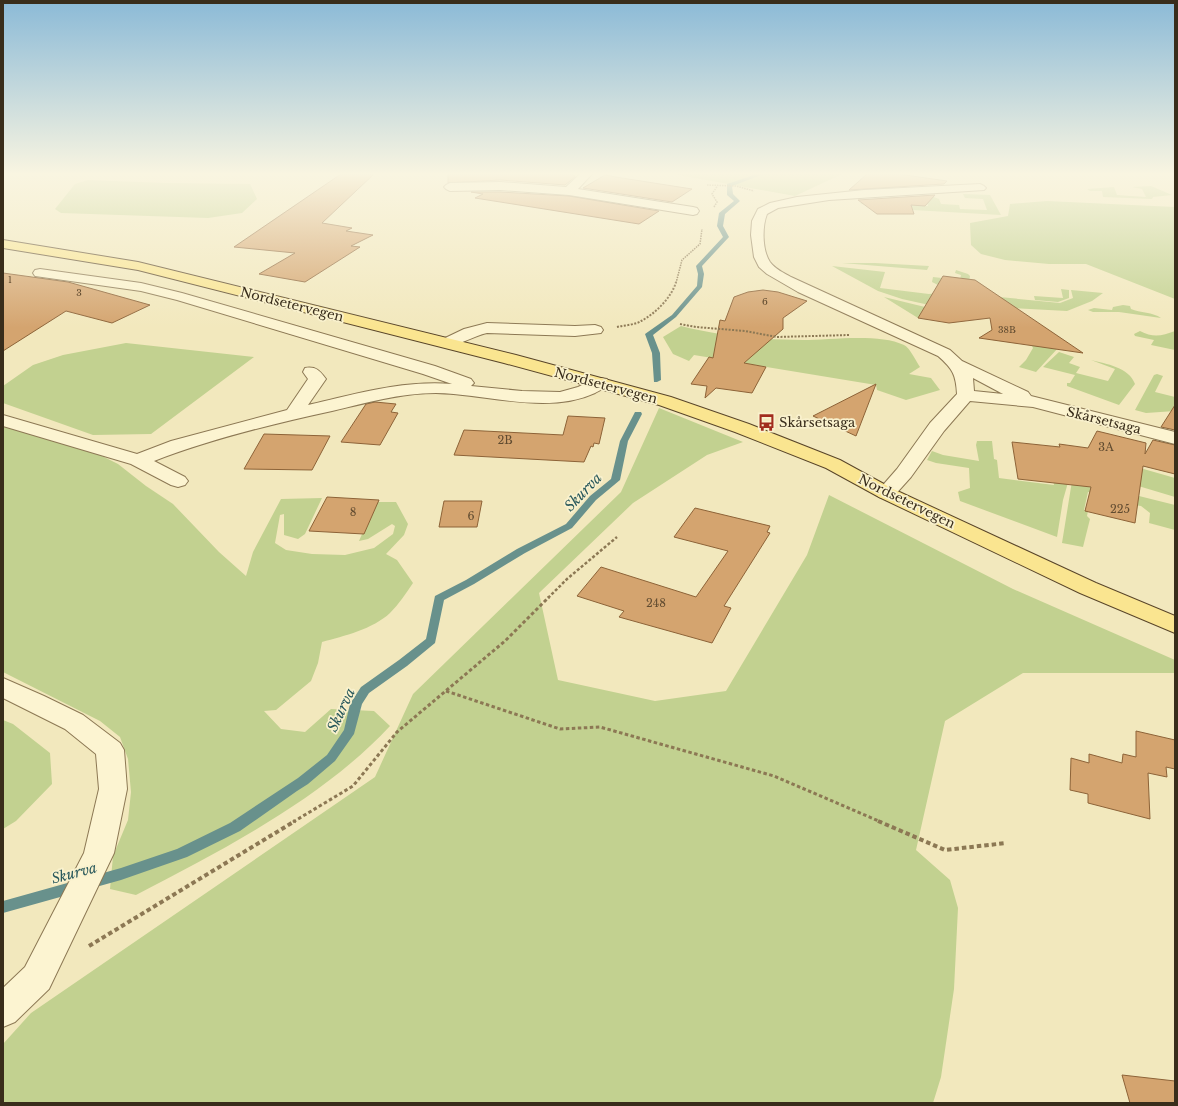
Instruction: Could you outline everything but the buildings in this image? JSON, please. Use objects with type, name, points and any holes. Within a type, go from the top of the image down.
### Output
[{"type":"main road","name":"Nordsetervegen","points":[[3,244],[138,266],[601,382],[665,401],[742,428],[833,464],[886,493],[1088,588],[1175,625]]},
{"type":"street","name":"Skårsetsaga","points":[[758,226],[757,233],[761,257],[766,267],[785,279],[944,353],[959,365],[1034,402]]},
{"type":"street","points":[[40,273],[141,287],[188,298],[443,375],[464,382],[482,392]]},
{"type":"street","points":[[447,343],[470,332],[487,328],[575,331],[595,330]]},
{"type":"street","points":[[886,493],[904,473],[937,427],[966,395],[965,379],[959,365]]},
{"type":"street","points":[[293,414],[317,379],[311,372]]},
{"type":"street","points":[[138,460],[178,445],[293,414],[398,390],[436,388],[522,396],[560,397],[584,391],[601,382]]},
{"type":"street","name":"Skårsetsaga","points":[[966,395],[1034,402],[1175,438]]},
{"type":"street","points":[[3,420],[138,460],[178,481]]},
{"type":"street","points":[[3,687],[74,722],[110,750],[113,789],[99,853],[74,938],[37,978],[3,1011]]},
{"type":"path","points":[[595,330],[640,322],[654,313],[674,290],[682,260],[700,244],[703,226]]},
{"type":"path","points":[[680,324],[696,327],[745,331],[777,337],[856,335]]},
{"type":"path","points":[[74,938],[353,786],[397,732],[505,641],[567,579],[617,537]]},
{"type":"path","points":[[446,691],[560,729],[600,727],[774,776],[945,850],[1006,843]]},
{"type":"green space","points":[[970,226],[1175,226],[1175,299],[1086,264],[1049,264],[1005,260],[981,254],[971,245]]},
{"type":"green space","points":[[842,263],[875,263],[929,266],[927,270]]},
{"type":"green space","points":[[832,266],[885,272],[880,288],[929,294],[937,293],[938,285],[932,282],[933,277],[960,280],[961,275],[955,273],[956,270],[970,276],[968,288],[943,308],[902,299],[878,291]]},
{"type":"green space","points":[[1061,289],[1069,290],[1069,298],[1058,302],[1035,300],[1034,296],[1063,298]]},
{"type":"green space","points":[[1071,290],[1103,293],[1092,301],[1067,311],[1010,308],[989,296],[1060,303],[1073,298]]},
{"type":"green space","points":[[884,297],[925,307],[925,308],[918,318]]},
{"type":"green space","points":[[1123,305],[1130,306],[1131,309],[1161,318],[1119,312],[1093,312],[1088,310],[1094,308],[1112,310],[1113,307]]},
{"type":"green space","points":[[681,326],[726,335],[757,338],[803,340],[868,338],[894,341],[904,345],[911,352],[920,367],[909,374],[931,378],[940,390],[906,400],[877,390],[876,385],[694,355],[689,361],[673,354],[663,337]]},
{"type":"green space","points":[[1140,331],[1149,335],[1158,336],[1175,331],[1175,350],[1151,345],[1154,340],[1135,336],[1134,334]]},
{"type":"green space","points":[[126,343],[254,357],[151,434],[93,435],[3,403],[3,386],[33,365],[63,355]]},
{"type":"green space","points":[[1031,344],[1058,348],[1036,372],[1019,367],[1026,360],[1033,348]]},
{"type":"green space","points":[[1059,352],[1074,357],[1069,363],[1080,367],[1076,373],[1108,381],[1115,369],[1091,360],[1122,370],[1132,378],[1135,384],[1119,405],[1067,386],[1067,383],[1070,383],[1075,375],[1043,367]]},
{"type":"green space","points":[[1157,374],[1163,376],[1155,392],[1175,397],[1175,411],[1146,413],[1135,410],[1154,375]]},
{"type":"green space","points":[[659,408],[743,442],[707,455],[633,503],[539,593],[558,680],[655,701],[726,691],[807,555],[829,495],[1013,589],[1175,660],[1175,673],[1023,673],[945,721],[916,850],[950,880],[958,908],[954,989],[941,1077],[933,1103],[3,1103],[3,1044],[31,1013],[375,777],[413,694],[621,492]]},
{"type":"green space","points":[[3,426],[102,456],[118,464],[146,486],[173,504],[219,552],[246,576],[253,552],[281,499],[322,498],[305,534],[298,539],[284,535],[284,514],[280,515],[275,543],[286,550],[312,554],[345,555],[374,548],[393,534],[395,526],[392,524],[368,539],[359,541],[376,502],[396,502],[408,524],[404,535],[386,554],[397,560],[413,583],[396,606],[383,619],[367,628],[322,642],[318,663],[311,681],[276,710],[264,711],[281,729],[305,732],[331,709],[374,711],[390,726],[334,777],[270,821],[237,841],[136,895],[110,889],[113,856],[128,820],[131,792],[128,759],[120,737],[100,721],[3,672]]},
{"type":"green space","points":[[977,441],[992,441],[994,459],[997,460],[999,478],[1054,485],[1052,476],[1069,479],[1063,500],[1057,537],[960,501],[958,492],[970,488],[969,468],[936,463],[927,460],[932,451],[943,455],[979,461],[976,445]]},
{"type":"green space","points":[[1112,460],[1175,478],[1175,497],[1135,485]]},
{"type":"green space","points":[[1072,481],[1175,505],[1175,530],[1149,523],[1150,513],[1141,506],[1134,505],[1134,502],[1088,492],[1084,510],[1088,511],[1087,516],[1090,519],[1083,547],[1062,543]]},
{"type":"green space","points":[[3,720],[13,724],[50,753],[52,784],[16,821],[3,829]]},
{"type":"waterway","name":"Skurva","points":[[657,380],[656,353],[649,334],[674,316],[700,286],[701,274],[699,266],[726,237],[720,226]]},
{"type":"waterway","name":"Skurva","points":[[3,907],[121,874],[182,853],[235,827],[303,781],[331,758],[350,731],[356,704],[365,690],[403,663],[431,640],[439,598],[470,582],[521,551],[569,526],[593,498],[615,480],[624,441],[638,414]]},
{"type":"place","name":"Skårsetsaga","points":[[766,422]]}]
